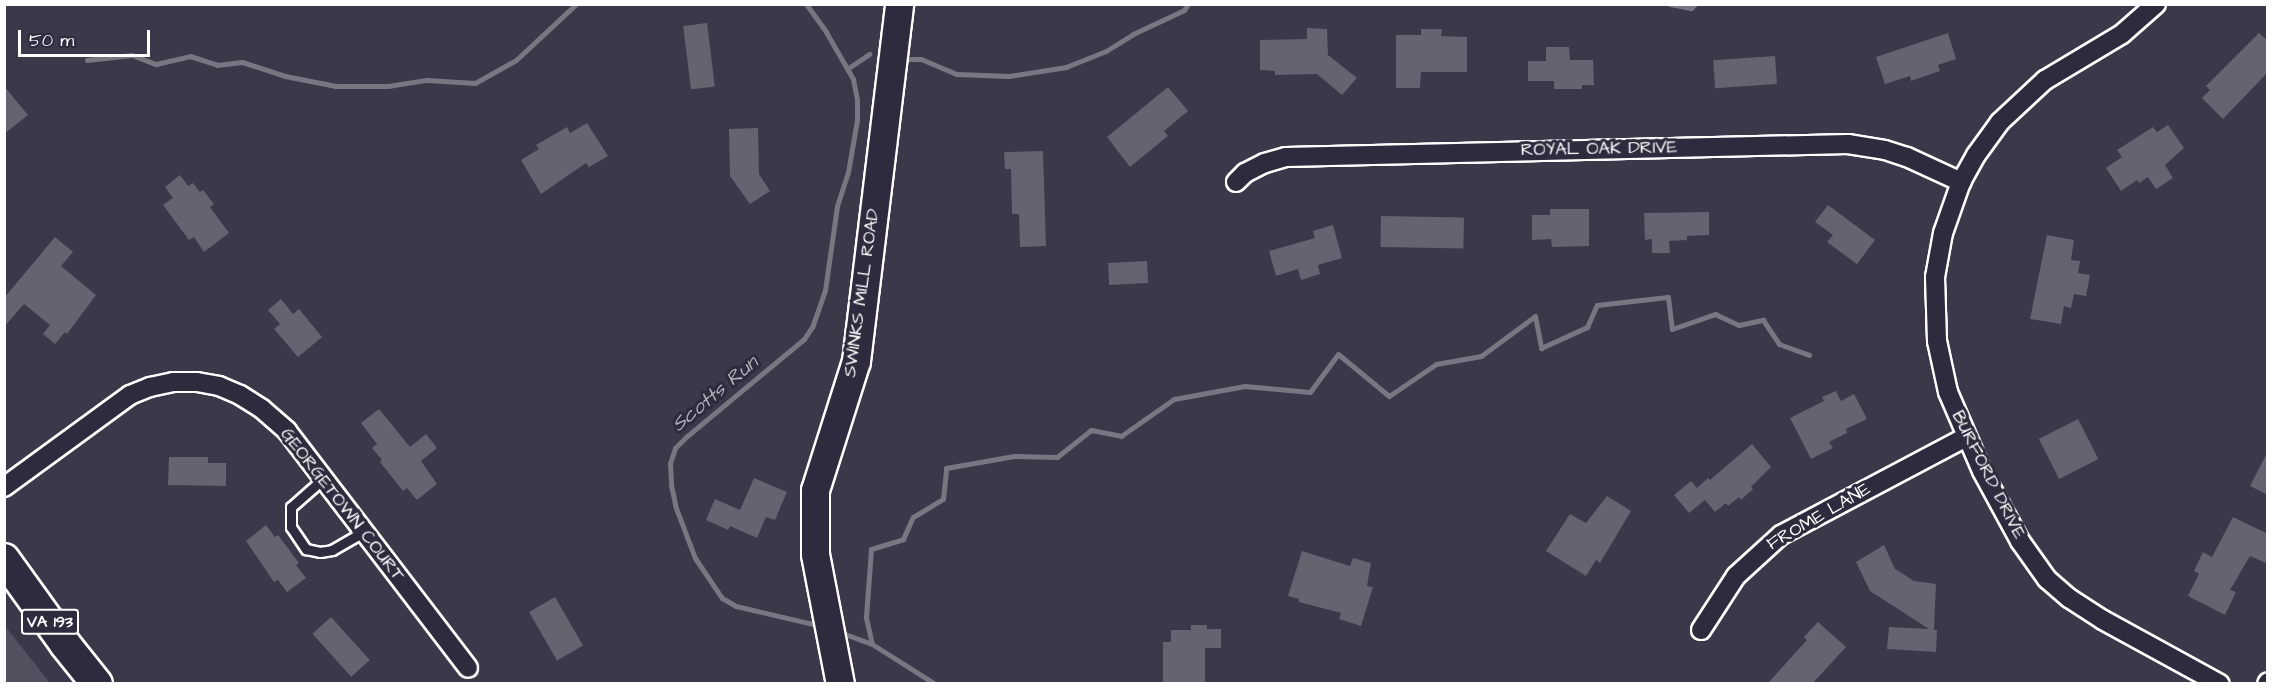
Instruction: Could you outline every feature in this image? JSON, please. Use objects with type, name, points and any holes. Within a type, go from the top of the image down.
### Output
[{"type":"main road","name":"VA 193","points":[[4,559],[97,684]]},
{"type":"street","name":"SWINKS MILL ROAD","points":[[840,684],[815,555],[815,490],[856,361],[899,4]]},
{"type":"street","name":"BURFORD DRIVE","points":[[2156,4],[2122,34],[2060,69],[2014,108],[1976,154],[1961,182],[1943,233],[1935,277],[1934,305],[1937,341],[1948,392],[1966,437],[2020,541],[2047,579],[2069,598],[2103,620],[2220,684]]},
{"type":"street","name":"ROYAL OAK DRIVE","points":[[1236,182],[1245,173],[1265,163],[1286,157],[1848,144],[1884,150],[1907,157],[1961,182]]},
{"type":"street","name":"GEORGETOWN COURT","points":[[4,487],[130,395],[150,387],[173,382],[196,382],[219,386],[240,395],[262,409],[287,431],[468,668]]},
{"type":"street","name":"FROME LANE","points":[[1701,630],[1736,576],[1781,535],[1966,437]]},
{"type":"lane","points":[[324,478],[291,507],[291,527],[306,549],[320,552],[332,550],[365,531]]},
{"type":"shaded area","points":[[5,626],[50,683],[5,683]]},
{"type":"building","points":[[707,23],[715,87],[691,89],[683,26]]},
{"type":"building","points":[[1307,28],[1327,29],[1328,55],[1357,78],[1342,95],[1317,74],[1275,75],[1275,71],[1260,70],[1260,40],[1307,39]]},
{"type":"building","points":[[1421,29],[1442,29],[1441,36],[1467,37],[1467,72],[1421,72],[1420,88],[1396,88],[1396,35],[1421,35]]},
{"type":"building","points":[[1948,33],[1956,59],[1938,65],[1940,71],[1911,81],[1910,76],[1885,84],[1876,57]]},
{"type":"building","points":[[2259,33],[2268,41],[2268,72],[2223,119],[2202,98],[2210,90],[2206,86]]},
{"type":"building","points":[[1546,47],[1569,47],[1570,60],[1593,60],[1594,85],[1582,85],[1582,89],[1554,89],[1554,81],[1528,81],[1528,61],[1546,61]]},
{"type":"building","points":[[1775,56],[1777,84],[1715,88],[1713,60]]},
{"type":"building","points":[[4,86],[28,115],[4,134]]},
{"type":"building","points":[[1168,87],[1188,111],[1164,131],[1168,136],[1130,167],[1107,137]]},
{"type":"building","points":[[587,123],[608,156],[589,167],[586,163],[541,194],[521,160],[539,149],[536,145],[567,127],[570,133]]},
{"type":"building","points":[[2168,125],[2184,148],[2165,165],[2173,178],[2156,189],[2148,177],[2139,183],[2137,180],[2121,191],[2106,168],[2122,157],[2117,150],[2153,127],[2157,132]]},
{"type":"building","points":[[758,128],[759,174],[770,191],[750,204],[730,176],[729,129]]},
{"type":"building","points":[[1043,151],[1046,246],[1020,247],[1019,214],[1012,214],[1011,169],[1005,169],[1004,152]]},
{"type":"building","points":[[180,175],[188,186],[193,183],[200,192],[203,190],[214,204],[210,207],[229,233],[204,252],[194,237],[189,240],[163,205],[173,198],[165,187]]},
{"type":"building","points":[[1828,205],[1875,240],[1857,264],[1827,242],[1833,235],[1815,222]]},
{"type":"building","points":[[1550,209],[1589,209],[1589,246],[1552,247],[1551,239],[1532,240],[1532,215],[1550,215]]},
{"type":"building","points":[[1709,212],[1709,235],[1687,236],[1687,240],[1669,241],[1670,253],[1652,253],[1652,239],[1645,240],[1644,213]]},
{"type":"building","points":[[1381,216],[1464,217],[1463,248],[1380,247]]},
{"type":"building","points":[[1333,225],[1342,258],[1318,265],[1320,274],[1301,280],[1298,269],[1276,276],[1269,251],[1315,238],[1313,231]]},
{"type":"building","points":[[2047,235],[2074,240],[2071,260],[2080,261],[2078,273],[2090,275],[2086,296],[2074,294],[2071,308],[2064,306],[2061,324],[2030,319]]},
{"type":"building","points":[[55,237],[73,252],[61,266],[96,295],[67,334],[65,332],[55,344],[43,334],[50,325],[24,304],[4,327],[4,298]]},
{"type":"building","points":[[1147,261],[1148,283],[1109,285],[1108,263]]},
{"type":"building","points":[[281,299],[293,314],[299,309],[322,337],[298,357],[274,329],[280,324],[268,310]]},
{"type":"building","points":[[1836,391],[1841,401],[1854,394],[1867,419],[1846,429],[1847,433],[1829,442],[1833,448],[1811,459],[1790,418],[1824,401],[1822,397]]},
{"type":"building","points":[[379,409],[410,447],[426,434],[437,448],[421,461],[437,484],[417,500],[407,488],[403,491],[380,462],[382,460],[372,448],[377,444],[361,423]]},
{"type":"building","points":[[2078,419],[2098,459],[2059,479],[2039,439]]},
{"type":"building","points":[[1752,444],[1771,467],[1751,487],[1753,489],[1741,500],[1739,497],[1728,506],[1726,503],[1715,512],[1705,500],[1689,513],[1674,495],[1691,481],[1697,488],[1708,478],[1710,480]]},
{"type":"building","points":[[2268,451],[2268,495],[2250,486]]},
{"type":"building","points":[[169,457],[208,457],[208,463],[226,463],[226,486],[168,485]]},
{"type":"building","points":[[754,478],[787,492],[775,520],[766,517],[757,538],[730,526],[728,530],[706,520],[715,499],[740,510]]},
{"type":"building","points":[[1607,496],[1631,511],[1600,563],[1596,560],[1586,576],[1546,551],[1570,514],[1586,523]]},
{"type":"building","points":[[2233,517],[2268,534],[2268,564],[2250,556],[2230,590],[2236,592],[2225,615],[2188,596],[2199,574],[2194,571],[2203,552],[2212,557]]},
{"type":"building","points":[[266,525],[275,537],[278,535],[299,563],[296,565],[306,578],[287,592],[278,580],[274,582],[246,541]]},
{"type":"building","points":[[1884,545],[1895,569],[1914,581],[1936,584],[1934,630],[1937,630],[1936,652],[1887,649],[1889,627],[1929,629],[1870,591],[1856,562]]},
{"type":"building","points":[[1302,551],[1350,566],[1353,558],[1371,563],[1367,586],[1373,587],[1361,626],[1339,619],[1341,613],[1299,602],[1299,599],[1288,596]]},
{"type":"building","points":[[555,597],[583,645],[557,660],[529,612]]},
{"type":"building","points":[[331,617],[370,660],[351,677],[312,634]]},
{"type":"building","points":[[1818,622],[1846,647],[1812,684],[1767,684],[1807,640],[1804,637]]},
{"type":"building","points":[[1191,625],[1207,625],[1207,629],[1221,629],[1221,648],[1205,648],[1205,684],[1163,684],[1163,642],[1171,642],[1171,630],[1191,630]]},
{"type":"waterway","points":[[87,60],[132,55],[156,64],[190,56],[217,65],[242,62],[285,76],[336,86],[388,86],[427,80],[475,83],[516,60],[576,4]]},
{"type":"waterway","name":"Scotts Run","points":[[806,4],[826,32],[853,79],[857,100],[857,120],[848,172],[837,206],[825,290],[812,327],[804,339],[687,436],[675,448],[670,463],[671,485],[676,508],[695,558],[722,598],[736,606],[821,626]]},
{"type":"waterway","points":[[906,59],[921,59],[957,74],[1009,76],[1066,67],[1106,51],[1133,34],[1184,10],[1188,4]]},
{"type":"waterway","points":[[1670,4],[1691,8],[1695,4]]},
{"type":"waterway","points":[[847,69],[869,54]]},
{"type":"waterway","points":[[872,644],[866,617],[871,549],[903,539],[913,517],[943,499],[946,468],[1014,456],[1057,457],[1091,430],[1121,436],[1174,399],[1245,386],[1310,392],[1338,354],[1389,396],[1436,364],[1481,356],[1535,316],[1541,348],[1587,327],[1597,305],[1668,297],[1672,329],[1715,314],[1739,325],[1763,320],[1779,344],[1809,355]]},
{"type":"waterway","name":"Scotts Run","points":[[839,632],[872,644],[935,684]]}]
